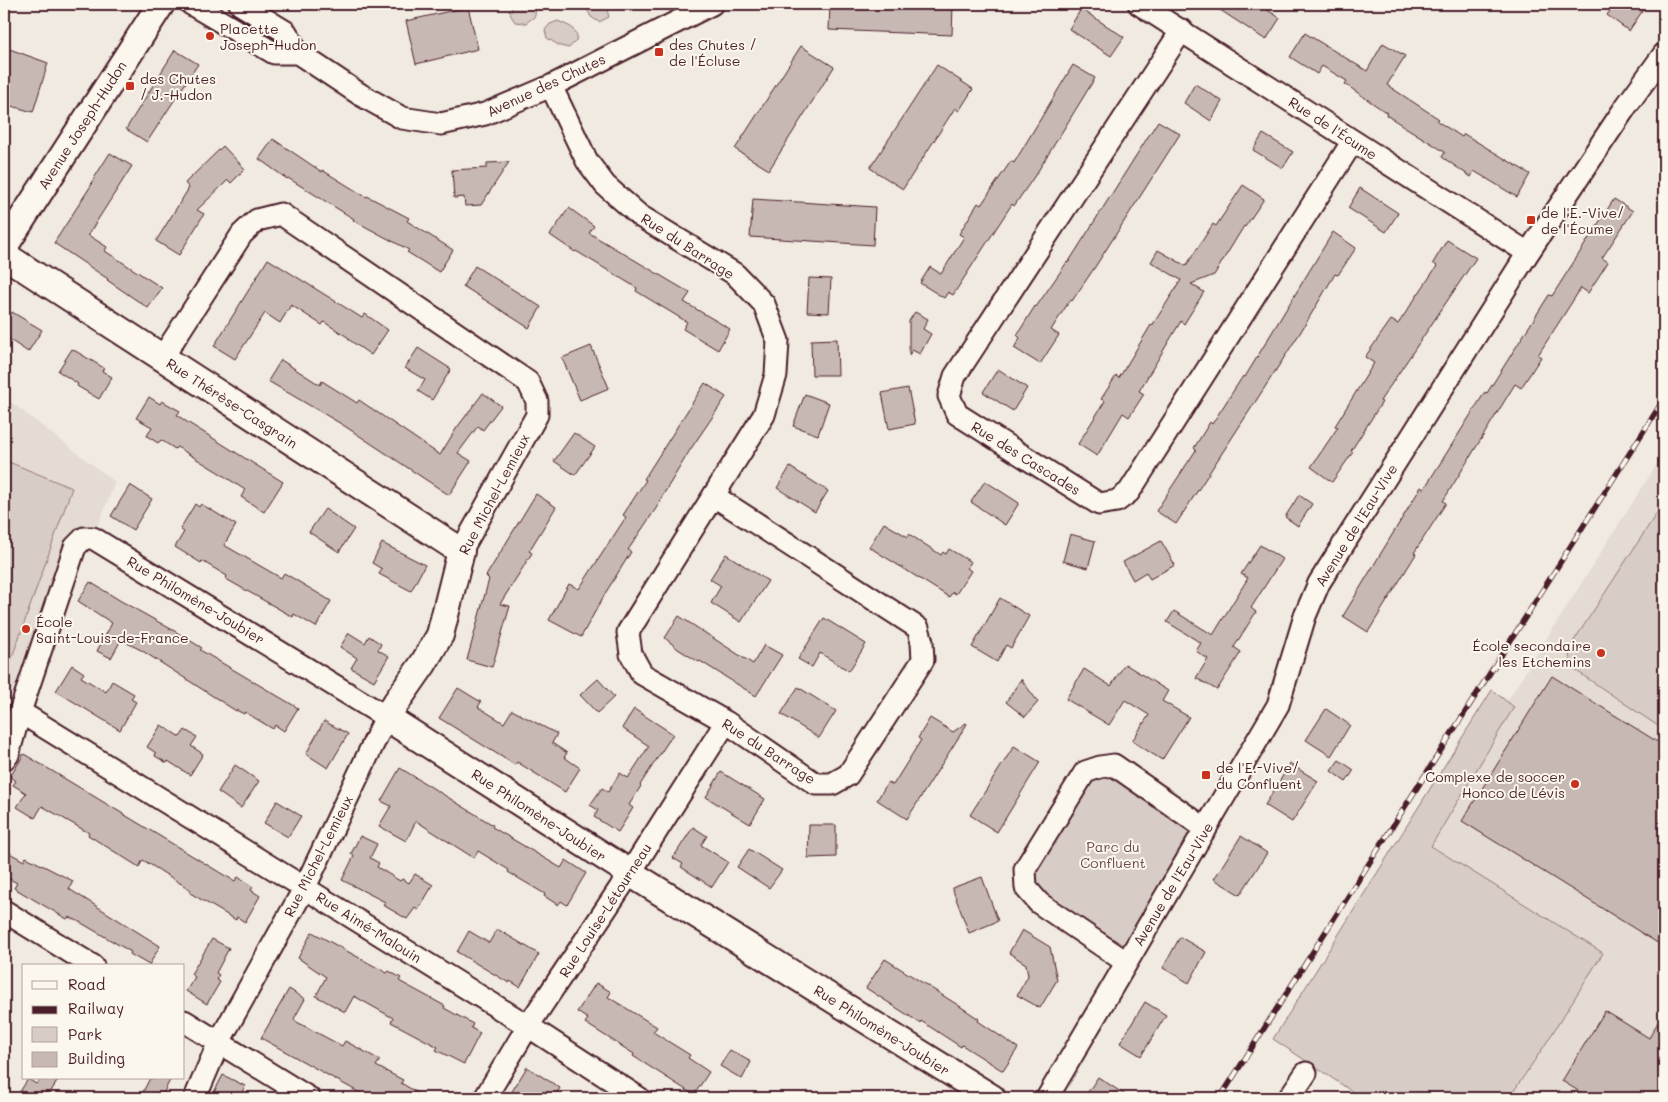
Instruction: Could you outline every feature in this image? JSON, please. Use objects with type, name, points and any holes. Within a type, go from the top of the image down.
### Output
[{"type":"street","name":"Avenue Joseph-Hudon","points":[[4,246],[161,4]]},
{"type":"street","points":[[191,4],[274,54],[298,53]]},
{"type":"street","name":"Avenue des Chutes","points":[[240,4],[286,32],[298,53],[361,95],[402,118],[441,124],[485,114],[551,86],[712,4]]},
{"type":"street","name":"Rue de l'Écume","points":[[1139,4],[1528,253]]},
{"type":"street","name":"Rue des Cascades","points":[[1182,30],[954,376],[950,396],[957,414],[1099,504],[1117,501],[1129,492],[1354,141]]},
{"type":"street","name":"Avenue de l'Eau-Vive","points":[[1047,1098],[1278,705],[1305,616],[1319,582],[1528,253],[1627,104],[1664,54]]},
{"type":"street","name":"Rue du Barrage","points":[[551,86],[587,161],[605,185],[640,216],[735,274],[764,304],[778,340],[776,375],[764,415],[628,632],[631,654],[642,674],[726,722],[816,784],[832,784],[848,775],[923,660],[922,642],[918,628],[714,496]]},
{"type":"street","name":"Rue Michel-Lemieux","points":[[162,358],[242,234],[257,220],[281,214],[528,382],[537,401],[537,416],[461,551],[440,635],[423,664],[386,717],[305,887],[219,1042],[196,1098]]},
{"type":"street","name":"Rue Thérèse-Casgrain","points":[[4,255],[461,551]]},
{"type":"street","name":"Rue Philomène-Joubier","points":[[20,712],[75,547],[84,538],[93,538],[386,717],[630,873],[992,1098]]},
{"type":"street","points":[[4,759],[8,755],[20,712]]},
{"type":"street","name":"Rue Aimé-Malouin","points":[[20,712],[528,1026],[639,1098]]},
{"type":"street","name":"Rue Louise-Létourneau","points":[[485,1098],[528,1026],[630,873],[726,722]]},
{"type":"street","points":[[1126,962],[1039,903],[1026,888],[1025,869],[1086,772],[1100,767],[1114,766],[1206,829]]},
{"type":"street","points":[[4,911],[90,964]]},
{"type":"street","points":[[185,1022],[309,1098]]},
{"type":"street","points":[[1289,1098],[1306,1073]]},
{"type":"shaded area","name":"École Saint-Louis-de-France","points":[[4,397],[115,482],[93,538],[84,539],[4,759]]},
{"type":"shaded area","name":"École secondaire les Etchemins","points":[[1664,453],[1664,1098],[1490,1098],[1411,853]]},
{"type":"green space","points":[[510,4],[536,4],[535,16],[526,23],[515,22],[510,14],[512,9]]},
{"type":"green space","points":[[572,4],[602,4],[606,6],[609,17],[599,22],[591,17],[587,9],[574,7]]},
{"type":"green space","points":[[558,21],[571,27],[577,35],[576,41],[569,48],[560,46],[547,38],[545,30],[550,24]]},
{"type":"green space","points":[[4,460],[72,488],[4,680]]},
{"type":"green space","points":[[1664,502],[1664,730],[1572,668],[1568,650]]},
{"type":"green space","points":[[1492,690],[1514,707],[1431,846],[1603,953],[1509,1098],[1362,1098],[1273,1039]]},
{"type":"green space","name":"Parc du Confluent","points":[[1100,767],[1206,829],[1126,962],[1026,888],[1085,772]]},
{"type":"building","points":[[830,4],[953,4],[952,35],[829,30]]},
{"type":"building","points":[[1211,4],[1258,4],[1280,18],[1266,40]]},
{"type":"building","points":[[1615,4],[1647,4],[1629,31],[1607,15]]},
{"type":"building","points":[[468,7],[478,49],[416,64],[406,21]]},
{"type":"building","points":[[1081,9],[1124,37],[1111,56],[1069,29]]},
{"type":"building","points":[[1305,33],[1367,71],[1383,43],[1405,56],[1387,85],[1439,119],[1437,121],[1462,137],[1464,134],[1530,174],[1517,197],[1474,171],[1471,177],[1442,157],[1445,152],[1386,115],[1387,113],[1345,84],[1347,81],[1322,66],[1317,74],[1290,57]]},
{"type":"building","points":[[801,46],[834,67],[769,170],[735,149]]},
{"type":"building","points":[[4,47],[48,63],[33,112],[4,104]]},
{"type":"building","points":[[175,50],[198,64],[147,142],[126,129]]},
{"type":"building","points":[[937,65],[973,89],[959,111],[955,108],[903,189],[870,168]]},
{"type":"building","points":[[1073,65],[1095,78],[1038,171],[1014,206],[1012,204],[953,295],[948,292],[944,298],[920,283],[930,267],[941,274],[964,237],[959,234],[978,203],[981,205],[1011,161],[1014,163]]},
{"type":"building","points":[[1195,84],[1222,101],[1211,121],[1184,103]]},
{"type":"building","points":[[1158,121],[1180,134],[1095,267],[1072,301],[1070,300],[1051,330],[1059,335],[1040,364],[1014,348],[1020,338],[1017,335],[1035,306],[1068,263]]},
{"type":"building","points":[[1263,134],[1293,152],[1283,168],[1253,150]]},
{"type":"building","points":[[273,139],[322,172],[322,170],[366,197],[409,218],[407,221],[453,250],[439,272],[407,252],[409,250],[353,220],[287,179],[259,159]]},
{"type":"building","points":[[223,146],[245,169],[231,183],[228,180],[197,210],[204,214],[179,255],[156,241],[189,188],[185,183]]},
{"type":"building","points":[[110,153],[132,166],[88,235],[107,247],[105,251],[162,288],[148,308],[54,243]]},
{"type":"building","points":[[509,162],[481,205],[465,206],[464,197],[454,198],[452,170],[487,168],[487,163]]},
{"type":"building","points":[[1243,185],[1264,199],[1244,226],[1214,275],[1191,284],[1204,292],[1184,324],[1181,321],[1139,391],[1144,394],[1129,417],[1123,413],[1097,456],[1078,444],[1105,401],[1101,399],[1116,376],[1119,378],[1181,280],[1151,262],[1158,250],[1186,266],[1213,224],[1216,226]]},
{"type":"building","points":[[1360,188],[1398,213],[1386,232],[1348,208]]},
{"type":"building","points":[[753,199],[875,207],[873,245],[750,237]]},
{"type":"building","points":[[1614,199],[1633,211],[1602,258],[1608,262],[1588,293],[1581,288],[1538,355],[1541,357],[1521,388],[1515,384],[1443,501],[1446,503],[1414,553],[1416,554],[1368,632],[1343,616],[1421,487],[1424,489],[1485,392],[1487,393],[1549,295],[1552,296]]},
{"type":"building","points":[[569,208],[594,226],[589,233],[690,293],[684,302],[730,329],[718,350],[683,329],[687,322],[636,291],[637,288],[575,252],[550,235]]},
{"type":"building","points":[[1333,232],[1356,248],[1338,275],[1335,274],[1300,333],[1176,524],[1156,511],[1196,450],[1194,448],[1210,422],[1212,424],[1243,376],[1245,377]]},
{"type":"building","points":[[1447,240],[1476,258],[1380,401],[1382,402],[1351,451],[1353,452],[1332,482],[1311,467],[1338,427],[1335,426],[1374,363],[1365,357],[1391,320],[1398,324],[1437,266],[1433,263]]},
{"type":"building","points":[[268,259],[362,318],[365,314],[388,330],[371,355],[324,322],[322,325],[291,305],[280,323],[265,313],[235,359],[214,346]]},
{"type":"building","points":[[475,266],[541,307],[529,328],[463,286]]},
{"type":"building","points":[[809,278],[831,279],[829,313],[807,312]]},
{"type":"building","points":[[12,312],[42,330],[28,352],[4,336],[4,326]]},
{"type":"building","points":[[915,312],[928,319],[923,329],[931,334],[920,354],[912,350],[909,355],[909,321]]},
{"type":"building","points":[[837,339],[838,375],[812,375],[811,340]]},
{"type":"building","points":[[591,346],[609,388],[580,400],[562,358]]},
{"type":"building","points":[[418,348],[451,369],[432,400],[418,391],[425,380],[405,368]]},
{"type":"building","points":[[72,349],[104,368],[102,371],[112,377],[99,399],[77,386],[78,384],[58,371]]},
{"type":"building","points":[[281,360],[320,385],[322,381],[357,403],[359,400],[440,455],[456,429],[483,393],[501,406],[483,430],[478,426],[458,453],[471,461],[449,495],[343,425],[268,381]]},
{"type":"building","points":[[998,369],[1027,388],[1013,411],[983,392]]},
{"type":"building","points":[[705,383],[726,397],[690,450],[661,501],[628,550],[631,552],[581,637],[549,620],[569,584],[579,589],[626,517],[623,515],[646,480],[644,479]]},
{"type":"building","points":[[908,388],[915,424],[889,429],[882,393]]},
{"type":"building","points":[[805,394],[829,403],[818,435],[793,426]]},
{"type":"building","points":[[149,397],[160,404],[162,401],[180,411],[177,415],[187,422],[283,482],[264,512],[241,497],[245,490],[218,472],[177,447],[175,449],[161,440],[158,443],[147,436],[152,427],[136,418]]},
{"type":"building","points":[[574,433],[595,447],[575,475],[554,461]]},
{"type":"building","points":[[790,467],[828,491],[815,512],[777,488]]},
{"type":"building","points":[[985,481],[1019,503],[1005,525],[971,502]]},
{"type":"building","points":[[130,485],[152,499],[133,530],[111,516]]},
{"type":"building","points":[[536,494],[556,507],[529,551],[532,553],[500,604],[510,606],[492,667],[467,660],[489,579],[486,576]]},
{"type":"building","points":[[1299,495],[1312,504],[1298,526],[1285,517]]},
{"type":"building","points":[[195,504],[199,507],[201,504],[236,525],[224,545],[281,578],[284,573],[331,601],[316,627],[294,614],[293,617],[226,579],[227,576],[175,547],[184,532],[180,529]]},
{"type":"building","points":[[325,509],[354,529],[339,552],[309,532]]},
{"type":"building","points":[[884,523],[908,537],[909,534],[941,555],[943,552],[946,554],[949,549],[971,562],[967,568],[971,571],[956,594],[953,592],[949,597],[869,547]]},
{"type":"building","points":[[1070,534],[1095,541],[1088,568],[1063,561]]},
{"type":"building","points":[[1161,541],[1175,565],[1150,579],[1146,572],[1133,580],[1123,562]]},
{"type":"building","points":[[382,543],[425,565],[411,591],[379,574],[382,569],[372,563]]},
{"type":"building","points":[[1260,545],[1282,559],[1251,608],[1256,612],[1234,647],[1241,652],[1217,690],[1196,678],[1208,659],[1196,651],[1201,643],[1167,622],[1174,611],[1213,635],[1248,578],[1241,574]]},
{"type":"building","points":[[726,554],[768,581],[741,622],[711,603],[721,586],[710,579]]},
{"type":"building","points":[[90,582],[178,633],[202,648],[200,650],[298,708],[284,731],[275,725],[273,729],[245,712],[244,714],[236,711],[141,650],[121,640],[111,658],[97,651],[112,623],[78,601]]},
{"type":"building","points":[[1000,598],[1029,616],[1011,648],[1006,645],[997,662],[972,647]]},
{"type":"building","points":[[679,616],[753,664],[764,645],[782,655],[756,696],[678,649],[665,638]]},
{"type":"building","points":[[824,618],[866,644],[849,671],[820,653],[812,667],[798,659]]},
{"type":"building","points":[[349,633],[365,643],[369,636],[381,644],[378,650],[389,656],[374,681],[351,668],[357,658],[340,647]]},
{"type":"building","points":[[1125,664],[1168,691],[1162,701],[1189,717],[1162,760],[1132,741],[1149,715],[1125,700],[1109,725],[1066,699],[1084,669],[1111,686]]},
{"type":"building","points":[[72,665],[84,673],[81,677],[106,692],[112,681],[134,694],[131,699],[136,702],[120,730],[56,691]]},
{"type":"building","name":"Complexe de soccer Honco de Lévis","points":[[1552,676],[1664,746],[1664,947],[1462,821]]},
{"type":"building","points":[[598,679],[614,697],[597,713],[580,695]]},
{"type":"building","points":[[1021,679],[1038,702],[1025,717],[1006,702]]},
{"type":"building","points":[[798,687],[836,711],[819,738],[781,714]]},
{"type":"building","points":[[458,688],[481,702],[478,707],[504,723],[512,710],[557,734],[552,743],[567,753],[564,757],[580,768],[565,792],[517,762],[515,765],[439,718]]},
{"type":"building","points":[[634,709],[673,734],[640,785],[629,805],[633,808],[618,832],[594,817],[598,810],[590,805],[602,788],[608,792],[620,773],[628,778],[649,746],[622,728]]},
{"type":"building","points":[[1326,709],[1350,725],[1331,756],[1306,740]]},
{"type":"building","points":[[930,718],[953,732],[967,724],[907,819],[877,800],[888,782],[893,785],[921,740],[918,738]]},
{"type":"building","points":[[324,721],[348,734],[328,768],[306,754]]},
{"type":"building","points":[[161,725],[180,737],[185,730],[197,737],[191,746],[203,754],[190,775],[168,761],[167,763],[155,756],[156,753],[147,747]]},
{"type":"building","points":[[1014,746],[1040,762],[997,832],[970,815]]},
{"type":"building","points":[[24,754],[224,875],[235,881],[238,877],[253,887],[251,890],[260,896],[245,922],[237,917],[236,920],[190,893],[191,890],[143,860],[139,867],[88,835],[89,833],[42,806],[35,818],[17,807],[26,793],[13,785],[16,781],[10,777]]},
{"type":"building","points":[[1339,760],[1354,770],[1346,782],[1331,771]]},
{"type":"building","points":[[1290,764],[1318,781],[1292,822],[1265,805]]},
{"type":"building","points":[[235,765],[259,781],[241,808],[218,792]]},
{"type":"building","points":[[400,768],[493,825],[492,827],[561,868],[566,860],[586,873],[567,905],[561,901],[558,905],[544,896],[545,894],[478,851],[474,858],[416,821],[406,841],[379,826],[391,806],[381,801]]},
{"type":"building","points":[[721,772],[765,799],[750,824],[706,797]]},
{"type":"building","points":[[277,801],[301,816],[288,837],[264,823]]},
{"type":"building","points":[[809,825],[836,825],[836,857],[808,858]]},
{"type":"building","points":[[693,827],[707,836],[701,845],[728,862],[712,887],[681,867],[683,864],[673,858]]},
{"type":"building","points":[[360,836],[377,844],[370,858],[379,863],[377,867],[400,881],[402,879],[409,883],[415,874],[433,885],[418,910],[415,908],[407,919],[383,905],[385,902],[342,880],[354,856],[351,854]]},
{"type":"building","points":[[1241,836],[1267,853],[1240,895],[1214,879]]},
{"type":"building","points":[[749,849],[782,870],[769,888],[737,867]]},
{"type":"building","points":[[4,850],[24,861],[26,857],[73,881],[69,889],[160,946],[150,964],[147,964],[130,954],[131,952],[78,921],[69,917],[67,919],[14,888],[17,883],[4,876]]},
{"type":"building","points":[[982,877],[998,921],[969,933],[952,888]]},
{"type":"building","points":[[497,929],[539,954],[520,987],[510,981],[509,983],[457,952],[469,931],[489,943]]},
{"type":"building","points":[[1022,930],[1050,947],[1057,980],[1040,1008],[1017,995],[1028,976],[1026,964],[1009,953]]},
{"type":"building","points":[[312,932],[387,973],[389,971],[401,978],[399,981],[473,1024],[471,1028],[480,1033],[464,1064],[436,1050],[438,1047],[391,1022],[393,1018],[354,996],[345,1012],[316,996],[326,977],[298,958]]},
{"type":"building","points":[[1180,937],[1206,952],[1189,983],[1163,968]]},
{"type":"building","points":[[212,939],[229,948],[216,973],[219,975],[216,979],[220,982],[207,1004],[186,991],[195,977],[191,974]]},
{"type":"building","points":[[885,959],[979,1019],[978,1021],[1018,1048],[1003,1071],[921,1021],[920,1023],[866,988]]},
{"type":"building","points":[[596,983],[611,992],[608,997],[657,1027],[653,1032],[690,1055],[688,1058],[709,1072],[694,1095],[585,1023],[588,1019],[577,1012]]},
{"type":"building","points":[[289,989],[305,999],[294,1019],[295,1021],[342,1046],[345,1041],[380,1060],[376,1066],[403,1080],[401,1083],[426,1098],[369,1098],[261,1038]]},
{"type":"building","points":[[1145,1002],[1166,1015],[1141,1056],[1120,1043]]},
{"type":"building","points":[[1605,1011],[1649,1038],[1664,1012],[1664,1098],[1590,1098],[1562,1081]]},
{"type":"building","points":[[730,1050],[751,1062],[742,1079],[720,1066]]},
{"type":"building","points":[[527,1067],[560,1088],[554,1098],[508,1098]]},
{"type":"building","points":[[223,1075],[245,1086],[239,1098],[211,1098]]},
{"type":"building","points":[[1098,1077],[1130,1098],[1084,1098]]},
{"type":"building","points":[[27,1080],[36,1084],[40,1080],[58,1080],[50,1093],[59,1098],[16,1098]]},
{"type":"building","points":[[149,1080],[170,1080],[161,1098],[140,1098]]},
{"type":"railway","points":[[1220,1098],[1664,399]]},
{"type":"place","name":"Placette Joseph-Hudon","points":[[210,36]]},
{"type":"place","name":"des Chutes / de l'Écluse","points":[[659,52]]},
{"type":"place","name":"des Chutes / J.-Hudon","points":[[130,86]]},
{"type":"place","name":"de l'E.-Vive/ de l'Écume","points":[[1531,220]]},
{"type":"place","name":"École Saint-Louis-de-France","points":[[26,629]]},
{"type":"place","name":"École secondaire les Etchemins","points":[[1601,653]]},
{"type":"place","name":"de l'E.-Vive/ du Confluent","points":[[1206,775]]},
{"type":"place","name":"Complexe de soccer Honco de Lévis","points":[[1575,784]]}]
